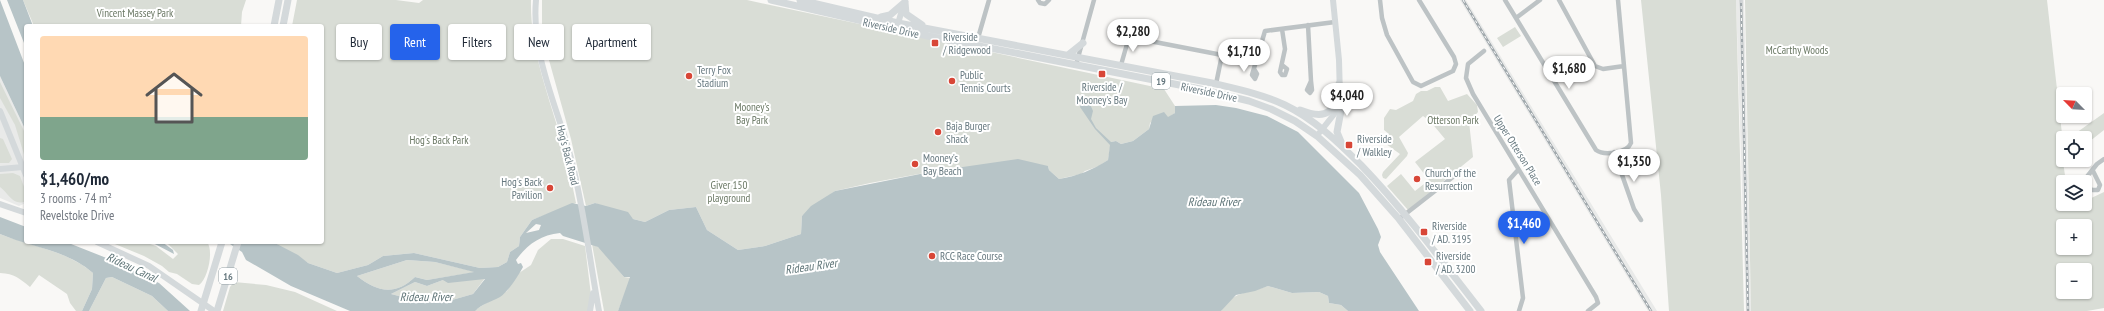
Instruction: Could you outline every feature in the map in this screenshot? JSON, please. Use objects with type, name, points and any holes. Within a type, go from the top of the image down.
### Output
[{"type":"main road","points":[[274,24],[279,0]]},
{"type":"main road","points":[[283,24],[288,0]]},
{"type":"main road","name":"Hog's Back Road","points":[[536,0],[536,31],[539,52],[566,140],[579,199],[598,311]]},
{"type":"main road","name":"Riverside Drive","points":[[771,0],[1076,65],[1200,89],[1249,101],[1285,116],[1318,137],[1360,175],[1399,219],[1470,311]]},
{"type":"main road","name":"Riverside Drive","points":[[800,0],[878,17],[898,26],[927,28],[1216,84],[1254,93],[1286,105],[1324,130],[1345,150],[1405,214],[1481,311]]},
{"type":"main road","points":[[1324,130],[1337,107],[1340,97],[1339,60],[1333,0]]},
{"type":"main road","points":[[898,26],[905,1]]},
{"type":"main road","points":[[878,17],[890,15],[905,1]]},
{"type":"main road","points":[[905,1],[906,14],[927,28]]},
{"type":"main road","points":[[1068,55],[1083,43],[1087,58]]},
{"type":"main road","points":[[1339,60],[1342,71],[1343,100],[1337,132],[1345,150]]},
{"type":"main road","points":[[1286,105],[1314,115],[1326,114],[1336,102],[1339,84]]},
{"type":"main road","points":[[1318,137],[1337,116],[1343,100]]},
{"type":"main road","points":[[0,111],[24,171]]},
{"type":"main road","points":[[0,169],[22,167]]},
{"type":"main road","points":[[0,204],[24,212]]},
{"type":"main road","points":[[9,207],[24,208]]},
{"type":"main road","points":[[100,244],[143,263],[216,311]]},
{"type":"main road","name":"16","points":[[201,311],[221,244]]},
{"type":"main road","name":"16","points":[[216,311],[237,244]]},
{"type":"main road","points":[[590,311],[593,299],[593,278]]},
{"type":"street","points":[[978,38],[989,0]]},
{"type":"street","points":[[1038,0],[1040,3],[1044,4],[1049,0]]},
{"type":"street","points":[[1076,65],[1094,0]]},
{"type":"street","points":[[1380,0],[1384,26],[1413,82],[1421,86],[1426,85],[1453,71],[1456,66],[1455,59],[1419,0]]},
{"type":"street","points":[[1505,0],[1596,150],[1604,154],[1630,146],[1631,142],[1618,0]]},
{"type":"street","points":[[1516,18],[1540,0]]},
{"type":"street","points":[[1559,0],[1595,66],[1603,69],[1624,66]]},
{"type":"street","points":[[1254,69],[1265,31],[1335,22]]},
{"type":"street","points":[[1308,25],[1311,81]]},
{"type":"street","points":[[1282,28],[1285,49],[1282,65]]},
{"type":"street","points":[[1121,65],[1130,37],[1222,55],[1216,84]]},
{"type":"street","name":"Upper Otterson Place","points":[[1484,52],[1468,64],[1466,78],[1473,94],[1598,303],[1588,311]]},
{"type":"street","points":[[1614,152],[1634,209],[1641,220]]},
{"type":"street","points":[[2093,171],[2097,164],[2104,159]]},
{"type":"street","points":[[1518,170],[1509,180],[1523,298],[1519,311]]},
{"type":"street","points":[[1399,219],[1458,172]]},
{"type":"shaded area","points":[[1460,0],[1466,0],[1657,311],[1648,311]]},
{"type":"shaded area","points":[[1736,0],[1744,0],[1751,311],[1746,311]]},
{"type":"shaded area","points":[[0,76],[24,127],[24,204],[19,206],[0,198]]},
{"type":"green space","name":"Vincent Massey Park","points":[[23,0],[246,0],[242,12],[241,24],[33,24]]},
{"type":"green space","name":"Hog's Back Park","points":[[297,0],[396,0],[419,3],[423,0],[531,0],[532,24],[514,24],[514,60],[538,60],[564,150],[576,203],[532,220],[520,237],[519,246],[510,252],[507,262],[498,267],[480,268],[414,253],[383,256],[368,265],[337,273],[308,263],[276,244],[324,244],[324,24],[292,24]]},
{"type":"green space","name":"Mooney's Bay Park","points":[[542,0],[747,0],[1164,89],[1175,106],[1175,113],[1168,118],[1158,116],[1150,123],[1149,129],[1133,141],[1121,144],[1116,141],[1111,142],[1108,160],[1081,174],[1059,179],[1049,170],[1048,166],[935,171],[870,183],[835,191],[802,216],[801,234],[765,246],[738,250],[707,230],[696,207],[669,210],[645,222],[633,219],[595,203],[586,206],[571,139],[549,60],[564,60],[564,24],[542,24]]},
{"type":"green space","points":[[1641,0],[1736,0],[1744,311],[1669,311],[1661,195]]},
{"type":"green space","name":"McCarthy Woods","points":[[1745,0],[2047,0],[2057,87],[2056,123],[2061,123],[2062,131],[2056,131],[2056,167],[2064,167],[2065,175],[2056,175],[2056,211],[2092,211],[2092,198],[2104,192],[2104,308],[2087,311],[1751,311]]},
{"type":"green space","points":[[1515,27],[1521,36],[1503,47],[1497,38]]},
{"type":"green space","points":[[0,82],[24,131],[24,154],[15,125],[0,98]]},
{"type":"green space","name":"Otterson Park","points":[[1435,87],[1440,87],[1448,101],[1467,94],[1477,105],[1478,112],[1469,122],[1473,157],[1408,210],[1387,186],[1401,174],[1415,191],[1429,180],[1415,162],[1445,139],[1430,121],[1423,116],[1399,137],[1408,153],[1407,156],[1386,179],[1383,178],[1383,172],[1400,154],[1386,144],[1389,134],[1384,130],[1384,118],[1390,109],[1396,110],[1413,101],[1416,94],[1421,91],[1427,91]]},
{"type":"green space","points":[[2104,113],[2104,130],[2092,139],[2092,131],[2079,131]]},
{"type":"green space","points":[[0,138],[3,139],[12,159],[9,163],[0,163]]},
{"type":"green space","points":[[13,173],[20,176],[24,187],[24,202],[15,201],[0,187],[0,174]]},
{"type":"green space","points":[[0,234],[24,242],[24,244],[30,244],[72,259],[93,273],[92,289],[82,311],[76,311],[70,303],[67,294],[39,275],[30,287],[16,277],[9,274],[0,273]]},
{"type":"green space","points":[[551,239],[563,239],[585,246],[591,295],[588,311],[473,311],[507,291],[519,273],[531,265],[538,250]]},
{"type":"green space","points":[[115,244],[150,244],[156,246],[173,259],[178,254],[168,244],[208,244],[210,251],[207,271],[205,277],[199,285],[192,284],[177,274],[169,272],[162,266],[144,256]]},
{"type":"green space","points":[[592,244],[600,248],[624,277],[631,278],[618,311],[604,311]]},
{"type":"green space","points":[[407,260],[435,262],[476,272],[427,280],[415,277],[400,287],[386,290],[372,286],[357,276]]},
{"type":"green space","points":[[112,277],[152,296],[168,311],[89,311],[106,278]]},
{"type":"green space","points":[[485,278],[473,294],[445,302],[418,301],[391,294],[415,282],[427,286],[443,280]]},
{"type":"green space","points":[[234,282],[266,285],[295,292],[337,311],[223,311],[230,287]]},
{"type":"green space","points":[[1268,286],[1292,293],[1319,292],[1328,296],[1329,303],[1341,305],[1348,311],[1221,311],[1231,299],[1236,296]]},
{"type":"water","points":[[0,0],[24,63],[24,127],[0,76]]},
{"type":"water","points":[[7,0],[23,0],[32,24],[24,24],[24,43]]},
{"type":"water","name":"Rideau River","points":[[1087,97],[1093,111],[1091,119],[1096,128],[1111,142],[1116,141],[1121,144],[1133,141],[1149,129],[1153,116],[1164,112],[1168,117],[1175,113],[1175,106],[1216,105],[1236,108],[1267,116],[1298,132],[1359,193],[1381,237],[1378,245],[1380,252],[1419,311],[1348,311],[1341,305],[1329,303],[1328,296],[1319,292],[1292,293],[1268,286],[1255,291],[1236,295],[1221,311],[618,311],[630,277],[624,277],[598,247],[563,236],[560,233],[540,238],[529,245],[516,260],[518,264],[521,263],[523,267],[509,288],[503,295],[475,311],[350,311],[291,286],[246,260],[242,252],[230,244],[277,244],[298,255],[308,263],[337,273],[368,265],[383,256],[414,253],[480,268],[498,267],[507,262],[510,252],[519,246],[520,237],[532,220],[572,203],[586,206],[595,203],[628,212],[633,219],[645,222],[669,210],[696,207],[707,230],[738,250],[765,246],[801,234],[802,216],[811,206],[835,191],[935,171],[1018,159],[1048,166],[1049,170],[1059,179],[1091,170],[1108,160],[1110,145],[1095,129],[1080,107],[1082,99]],"holes":[[[536,224],[541,225],[539,230],[526,233]],[[407,260],[435,262],[474,272],[427,280],[415,277],[400,287],[386,290],[372,286],[357,276]],[[485,279],[473,294],[445,302],[418,301],[391,294],[415,282],[427,286],[443,280],[448,283]]]},
{"type":"water","name":"Rideau Canal","points":[[0,217],[24,226],[24,242],[12,238],[0,234]]},
{"type":"water","name":"Rideau Canal","points":[[30,244],[71,244],[109,259],[159,283],[190,311],[168,311],[152,296],[112,277],[106,278],[89,311],[82,311],[92,289],[93,273],[72,259]]},
{"type":"water","points":[[155,244],[165,244],[173,250],[174,254]]},
{"type":"railway","points":[[1463,0],[1651,311]]},
{"type":"railway","points":[[1741,0],[1748,311]]},
{"type":"place","name":"Riverside / Ridgewood","points":[[935,43]]},
{"type":"place","name":"Riverside / Mooney's Bay","points":[[1102,74]]},
{"type":"place","name":"Terry Fox Stadium","points":[[689,76]]},
{"type":"place","name":"Public Tennis Courts","points":[[952,81]]},
{"type":"place","name":"Baja Burger Shack","points":[[938,132]]},
{"type":"place","name":"Riverside / Walkley","points":[[1349,145]]},
{"type":"place","name":"Mooney's Bay Beach","points":[[915,164]]},
{"type":"place","name":"Church of the Resurrection","points":[[1417,179]]},
{"type":"place","name":"Hog's Back Pavilion","points":[[550,188]]},
{"type":"place","name":"Riverside / AD. 3195","points":[[1424,232]]},
{"type":"place","name":"RCC Race Course","points":[[932,256]]},
{"type":"place","name":"Riverside / AD. 3200","points":[[1428,262]]},
{"type":"park label","name":"Giver 150 playground","points":[[729,191]]}]
